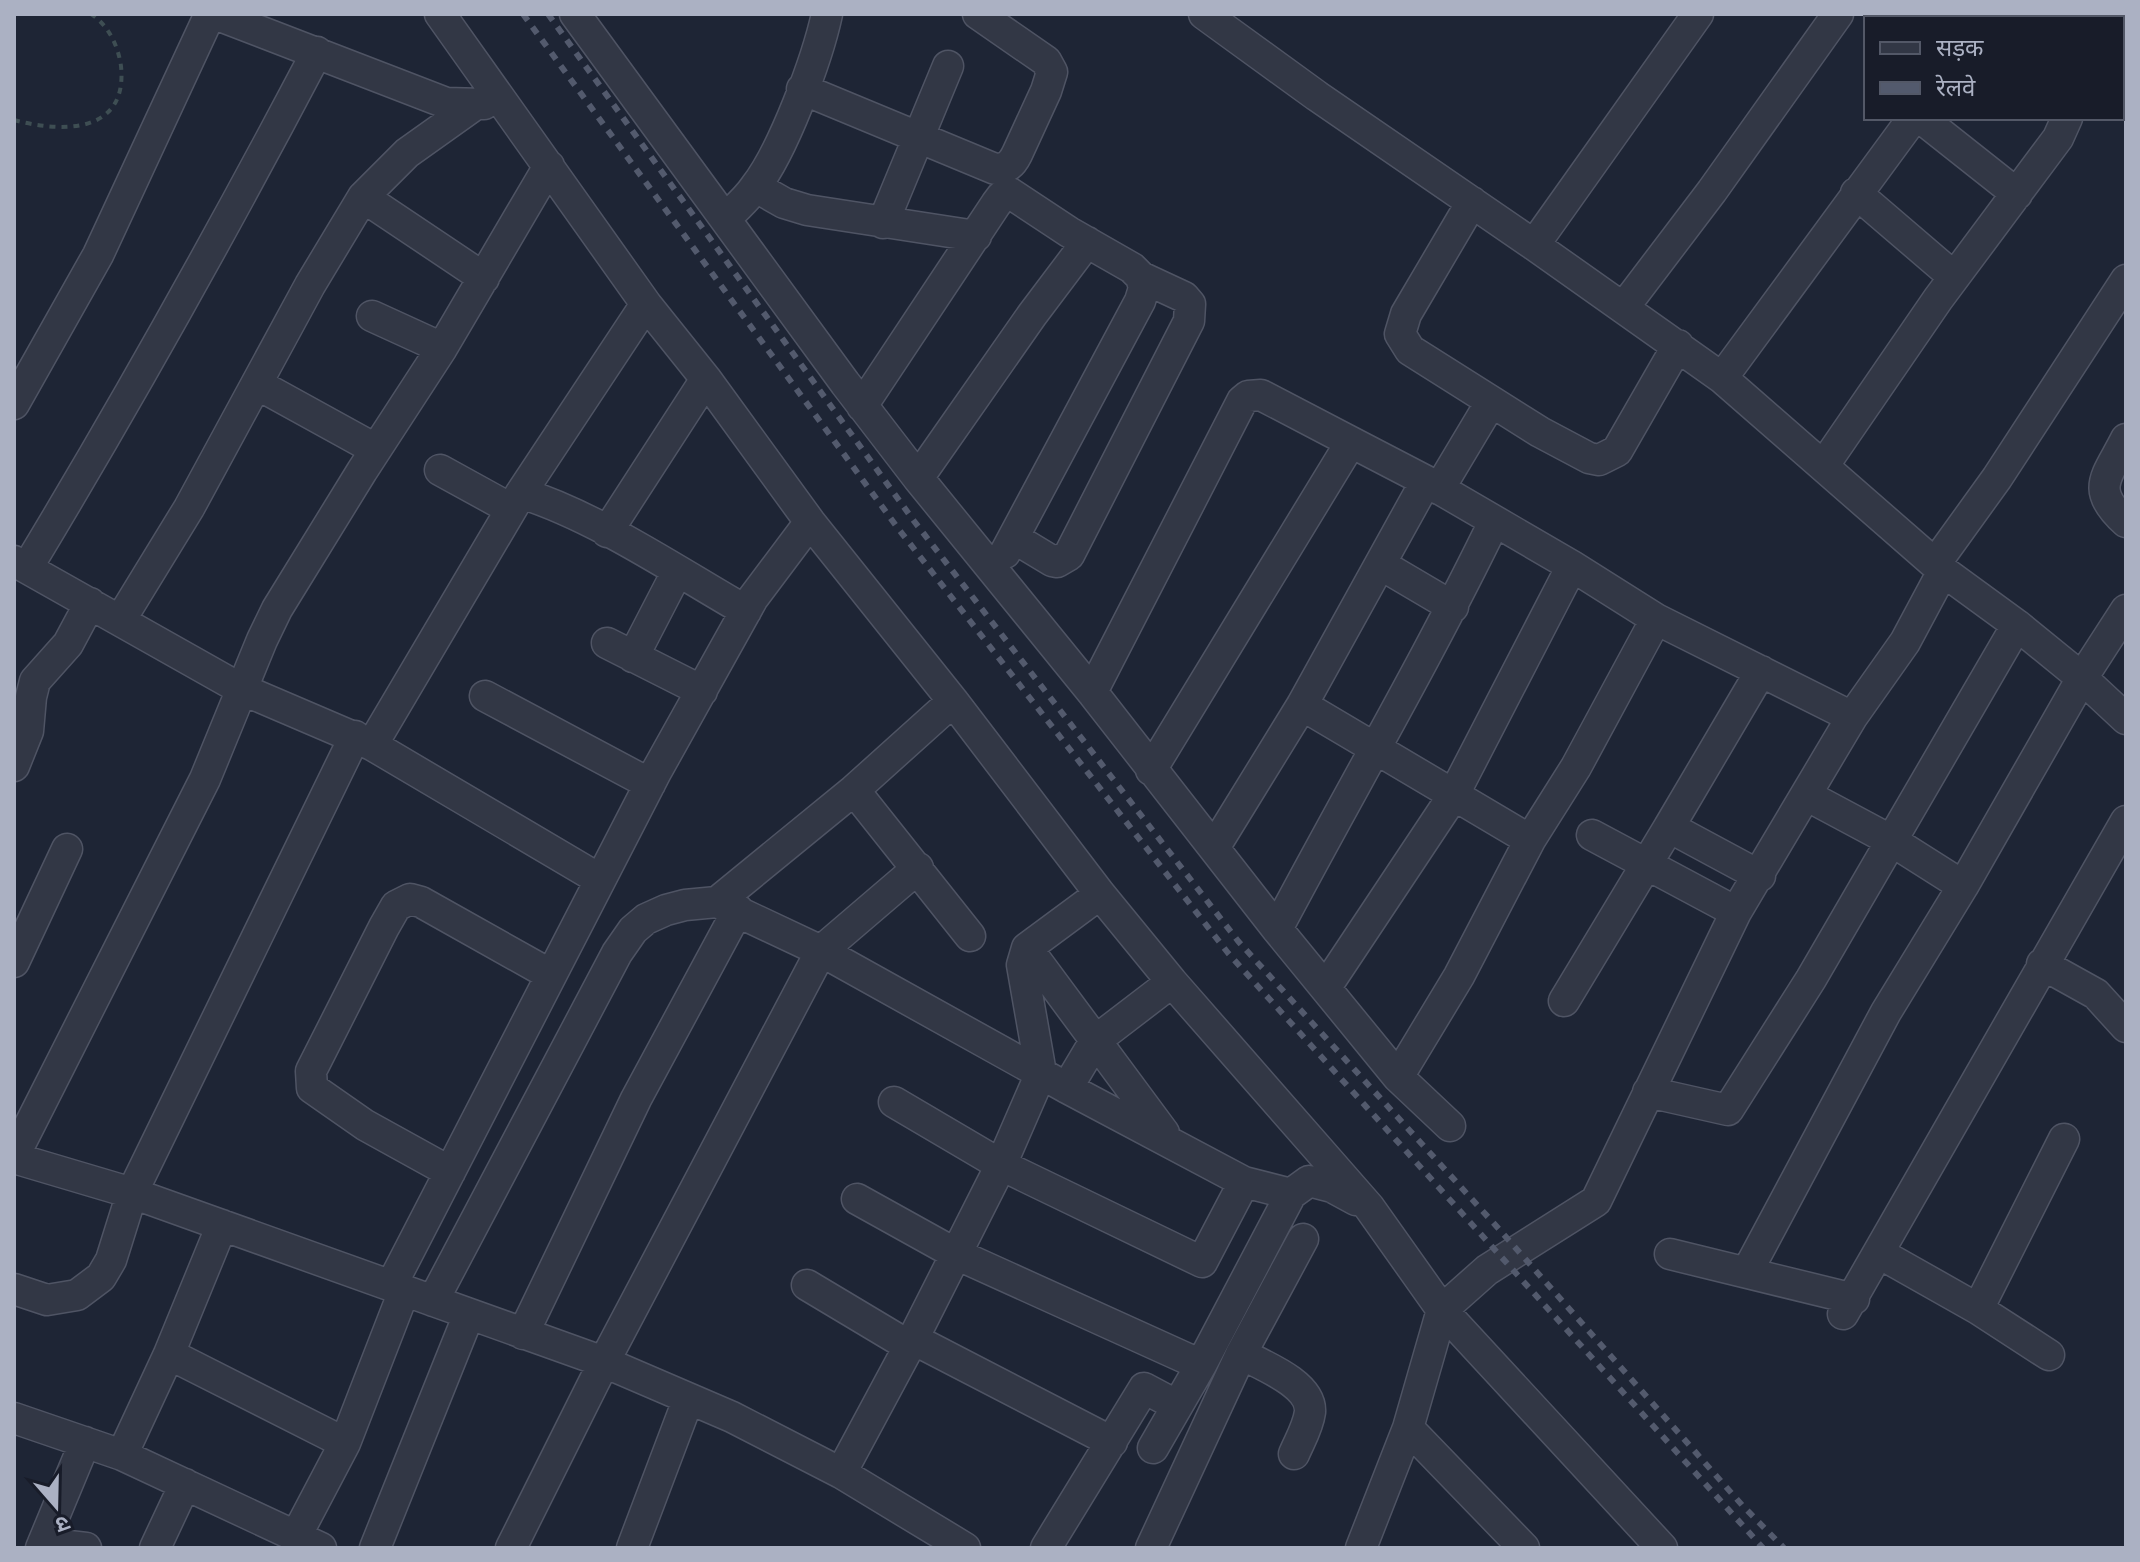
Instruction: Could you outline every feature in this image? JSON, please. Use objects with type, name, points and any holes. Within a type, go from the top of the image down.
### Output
[{"type":"street","points":[[440,14],[487,104],[549,166],[591,230],[706,379],[810,522],[953,701],[1100,894],[1172,982],[1369,1207],[1442,1310],[1662,1548]]},
{"type":"street","points":[[725,219],[756,187],[774,153],[802,89],[827,14]]},
{"type":"street","points":[[802,89],[995,169],[1003,169],[1012,162],[1024,140],[1052,72],[1050,66],[978,14]]},
{"type":"street","points":[[1204,14],[1722,378],[1939,568],[2017,625],[2126,719]]},
{"type":"street","points":[[1534,245],[1698,14]]},
{"type":"street","points":[[1624,307],[1712,191],[1838,14]]},
{"type":"street","points":[[14,404],[98,255],[220,15],[446,103],[487,104]]},
{"type":"street","points":[[591,22],[725,219],[918,478],[1398,1077],[1450,1126]]},
{"type":"street","points":[[317,52],[117,419],[20,564],[241,689],[364,741],[599,879]]},
{"type":"street","points":[[883,223],[916,137],[948,66]]},
{"type":"street","points":[[121,619],[189,508],[310,285],[363,197],[407,153],[487,104]]},
{"type":"street","points":[[1722,378],[1911,120]]},
{"type":"street","points":[[1924,120],[2017,194]]},
{"type":"street","points":[[1824,465],[1954,277],[2058,138],[2066,120]]},
{"type":"street","points":[[549,166],[442,348],[375,449],[277,609],[205,779],[14,1157],[132,1193],[604,1362],[732,1417],[841,1473],[965,1548]]},
{"type":"street","points":[[756,187],[796,207],[976,236]]},
{"type":"street","points":[[862,406],[1002,196],[1010,193],[1132,268],[1141,277],[1184,297],[1190,304],[1189,321],[1069,555],[1057,562],[1052,561],[1014,538]]},
{"type":"street","points":[[1856,193],[1954,277]]},
{"type":"street","points":[[363,197],[484,278]]},
{"type":"street","points":[[1472,202],[1406,314],[1400,334],[1410,350],[1540,432],[1589,458],[1599,460],[1617,451],[1678,345]]},
{"type":"street","points":[[918,478],[1087,242]]},
{"type":"street","points":[[994,572],[1140,301],[1144,288],[1141,277]]},
{"type":"street","points":[[1361,1548],[1408,1428],[1442,1310],[1487,1270],[1596,1201],[1736,912],[1852,717],[1905,642],[1939,568],[2126,280]]},
{"type":"street","points":[[14,1289],[47,1300],[77,1295],[101,1277],[111,1260],[132,1193],[364,741],[516,501],[646,304]]},
{"type":"street","points":[[372,316],[442,348]]},
{"type":"street","points":[[607,532],[706,379]]},
{"type":"street","points":[[257,384],[375,449]]},
{"type":"street","points":[[1092,692],[1242,401],[1248,396],[1261,395],[1432,485],[1656,619],[1852,717]]},
{"type":"street","points":[[1214,848],[1302,705],[1380,564],[1491,402]]},
{"type":"street","points":[[2126,439],[2103,487],[2105,500],[2126,522]]},
{"type":"street","points":[[1151,770],[1351,442]]},
{"type":"street","points":[[440,470],[516,501],[542,499],[746,611]]},
{"type":"street","points":[[14,1418],[122,1455],[312,1545],[397,1288],[450,1172],[650,784],[746,611],[772,570],[810,522]]},
{"type":"street","points":[[1277,929],[1453,607],[1494,522]]},
{"type":"street","points":[[1380,564],[1453,607]]},
{"type":"street","points":[[1326,987],[1453,796],[1572,566]]},
{"type":"street","points":[[677,572],[620,650],[702,691]]},
{"type":"street","points":[[14,766],[28,731],[35,681],[68,644],[90,603]]},
{"type":"street","points":[[1747,1272],[1886,1012],[1963,886],[2082,678],[2126,610]]},
{"type":"street","points":[[1398,1077],[1459,976],[1530,840],[1576,767],[1656,619]]},
{"type":"street","points":[[1648,1092],[1728,1110],[1811,979],[2017,625]]},
{"type":"street","points":[[1564,1001],[1761,671]]},
{"type":"street","points":[[485,696],[650,784]]},
{"type":"street","points":[[523,1334],[727,906],[953,701]]},
{"type":"street","points":[[1302,705],[1530,840]]},
{"type":"street","points":[[854,790],[970,936]]},
{"type":"street","points":[[1806,795],[1892,841],[1963,886]]},
{"type":"street","points":[[1670,1254],[1747,1272],[1848,1306],[2126,821]]},
{"type":"street","points":[[1669,827],[1760,876]]},
{"type":"street","points":[[1592,835],[1736,912]]},
{"type":"street","points":[[14,962],[67,849]]},
{"type":"street","points":[[511,1548],[604,1362],[821,951],[918,868]]},
{"type":"street","points":[[1054,1081],[1022,965],[1027,948],[1100,894]]},
{"type":"street","points":[[450,1172],[365,1125],[312,1088],[311,1071],[364,966],[396,906],[410,899],[421,902],[551,975]]},
{"type":"street","points":[[433,1301],[617,953],[633,930],[646,919],[685,905],[727,906],[821,951],[1054,1081],[1244,1182],[1291,1194]]},
{"type":"street","points":[[1027,948],[1170,1141]]},
{"type":"street","points":[[2042,964],[2096,994],[2126,1027]]},
{"type":"street","points":[[841,1473],[1001,1165],[1054,1081],[1095,1041],[1172,982]]},
{"type":"street","points":[[894,1102],[1001,1165],[1202,1262],[1244,1182]]},
{"type":"street","points":[[1978,1309],[2064,1139]]},
{"type":"street","points":[[1153,1448],[1201,1365],[1291,1194],[1309,1181],[1332,1187],[1369,1207]]},
{"type":"street","points":[[857,1199],[956,1254],[1201,1365]]},
{"type":"street","points":[[122,1455],[169,1354],[222,1225]]},
{"type":"street","points":[[1151,1548],[1241,1354],[1303,1239]]},
{"type":"street","points":[[1879,1253],[1978,1309],[2049,1355]]},
{"type":"street","points":[[807,1285],[911,1343],[1112,1442]]},
{"type":"street","points":[[375,1548],[469,1314]]},
{"type":"street","points":[[169,1354],[345,1443]]},
{"type":"street","points":[[1241,1354],[1296,1384],[1307,1398],[1310,1408],[1308,1423],[1294,1454]]},
{"type":"street","points":[[1046,1548],[1144,1388],[1176,1405]]},
{"type":"street","points":[[632,1548],[688,1400]]},
{"type":"street","points":[[1408,1428],[1524,1548]]},
{"type":"street","points":[[85,1442],[42,1546],[86,1548]]},
{"type":"street","points":[[155,1548],[185,1484]]},
{"type":"path","points":[[14,120],[42,128],[63,128],[85,124],[105,114],[117,102],[122,83],[119,53],[102,21],[91,14]]},
{"type":"railway","points":[[523,14],[897,527],[1228,953],[1763,1548]]},
{"type":"railway","points":[[548,14],[914,521],[1238,941],[1498,1228],[1742,1505],[1784,1548]]}]
